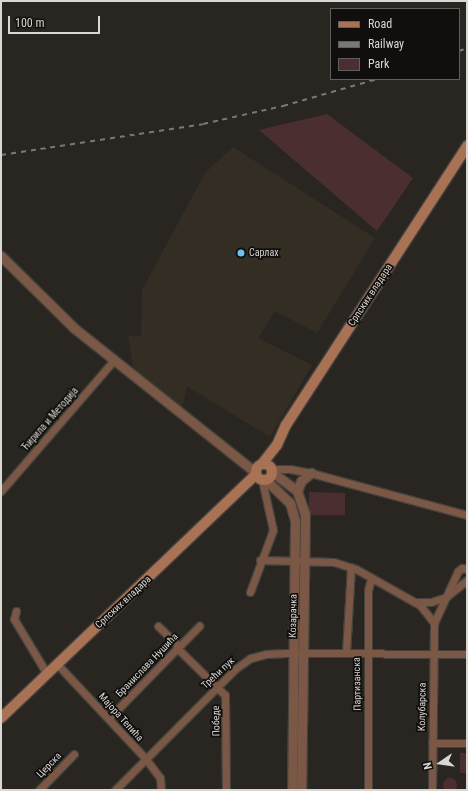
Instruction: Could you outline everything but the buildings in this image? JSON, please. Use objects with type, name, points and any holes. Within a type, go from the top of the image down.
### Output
[{"type":"main road","name":"Српских владара","points":[[1,718],[273,461],[276,445],[286,425],[467,146]]},
{"type":"street","points":[[1,256],[74,328],[244,461],[297,491],[301,481],[311,473]]},
{"type":"street","name":"Ћирила и Методија","points":[[1,490],[114,360]]},
{"type":"street","points":[[263,472],[290,469],[311,473],[467,515]]},
{"type":"street","name":"Српских владара","points":[[250,592],[260,560],[273,530],[263,472]]},
{"type":"street","name":"Козарачка","points":[[263,472],[281,491],[292,506],[295,521],[293,653],[297,774],[301,790]]},
{"type":"street","name":"Козарачка","points":[[292,790],[297,774],[303,653],[305,562],[305,514],[297,491]]},
{"type":"street","points":[[260,560],[294,563],[334,562],[351,567],[420,606],[434,623]]},
{"type":"street","points":[[346,653],[351,567]]},
{"type":"street","name":"Колубарска","points":[[432,790],[434,623],[458,571],[462,568],[467,569]]},
{"type":"street","name":"Партизанска","points":[[368,790],[368,590],[372,579]]},
{"type":"street","name":"Колубарска","points":[[413,602],[425,603],[446,597],[467,580]]},
{"type":"street","points":[[16,611],[14,619],[47,674]]},
{"type":"street","name":"Победе","points":[[158,626],[226,697],[226,790]]},
{"type":"street","name":"Бранислава Нушића","points":[[109,718],[199,626]]},
{"type":"street","name":"Трећи пук","points":[[115,790],[234,669],[251,658],[266,654],[293,653],[467,654]]},
{"type":"street","name":"Мајора Тепића","points":[[57,664],[145,758],[160,778],[161,790]]},
{"type":"street","points":[[432,743],[467,743]]},
{"type":"street","name":"Церска","points":[[39,790],[74,754]]},
{"type":"shaded area","points":[[233,147],[375,238],[317,333],[275,311],[258,338],[312,365],[270,437],[187,386],[182,409],[134,372],[128,336],[141,336],[142,290],[205,173]]},
{"type":"green space","points":[[327,114],[413,178],[377,231],[259,130]]},
{"type":"green space","points":[[309,492],[345,493],[345,515],[309,515]]},
{"type":"green space","points":[[460,753],[467,753],[467,773],[460,773]]},
{"type":"green space","points":[[450,778],[455,780],[457,785],[455,790],[450,792],[445,790],[443,785],[445,780]]},
{"type":"railway","points":[[460,51],[467,48]]},
{"type":"railway","points":[[1,155],[203,124],[283,106],[374,80]]},
{"type":"place","name":"Сарлах","points":[[241,253]]}]
